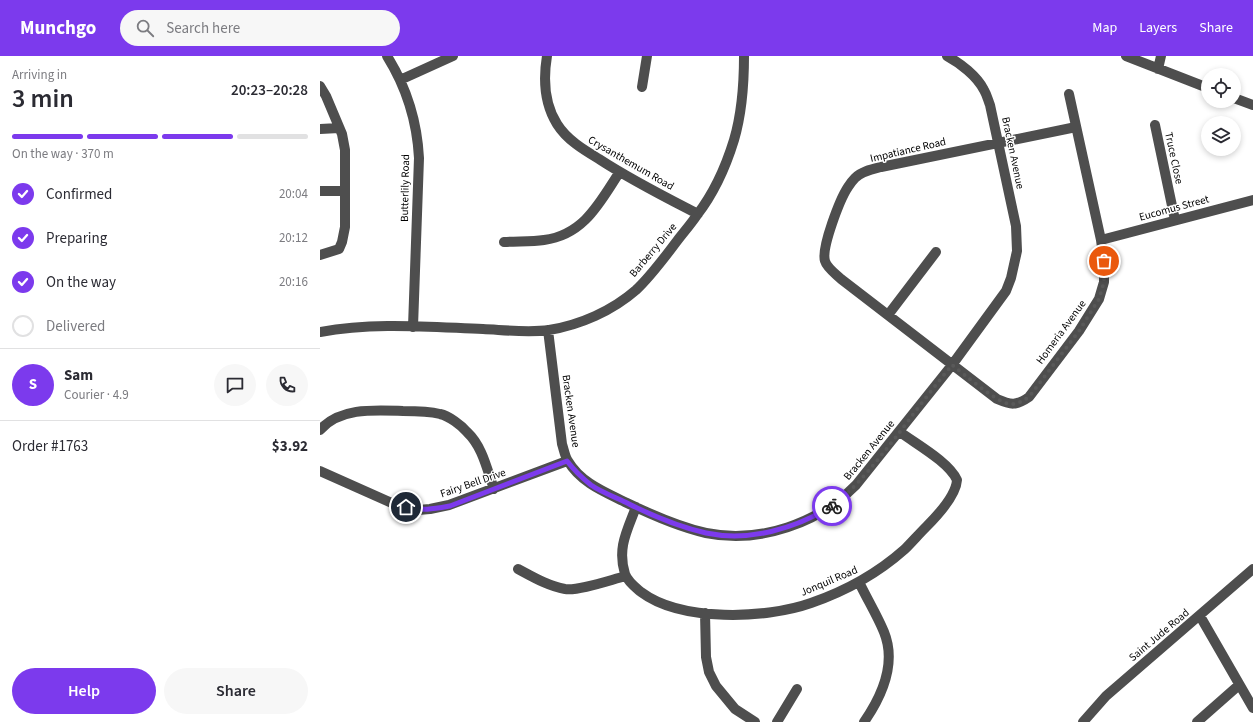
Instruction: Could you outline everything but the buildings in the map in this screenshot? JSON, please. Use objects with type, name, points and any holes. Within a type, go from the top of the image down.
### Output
[{"type":"street","name":"Butterlily Road","points":[[387,56],[406,92],[412,112],[419,158],[413,327]]},
{"type":"street","points":[[400,80],[453,56]]},
{"type":"street","name":"Crysanthemum Road","points":[[547,56],[545,67],[546,97],[557,124],[565,134],[580,147],[619,173],[698,214]]},
{"type":"street","points":[[642,87],[647,56]]},
{"type":"street","name":"Barberry Drive","points":[[320,332],[371,326],[548,330],[570,325],[590,318],[609,309],[626,298],[651,274],[698,214],[716,184],[734,140],[741,109],[744,56]]},
{"type":"street","name":"Bracken Avenue","points":[[548,330],[562,444],[567,461],[592,486],[680,526],[706,533],[723,535],[766,533],[789,527],[831,507],[856,485],[900,432],[952,365],[1006,291],[1014,267],[1017,251],[1016,226],[990,105],[984,89],[978,81],[959,63],[947,56]]},
{"type":"street","points":[[1126,56],[1201,85]]},
{"type":"street","points":[[1158,69],[1161,56]]},
{"type":"street","points":[[320,86],[326,96],[342,134],[345,150],[345,227],[342,242],[339,249],[320,255]]},
{"type":"street","name":"Homeria Avenue","points":[[952,365],[997,399],[1008,404],[1021,403],[1029,397],[1079,331],[1099,299],[1104,282],[1104,261],[1101,240],[1069,94]]},
{"type":"street","points":[[1241,101],[1253,105]]},
{"type":"street","name":"Truce Close","points":[[1155,125],[1175,220]]},
{"type":"street","name":"Impatiance Road","points":[[952,365],[841,279],[829,268],[825,261],[824,253],[826,241],[848,186],[857,176],[881,167],[1076,127]]},
{"type":"street","points":[[320,129],[339,128]]},
{"type":"street","points":[[504,242],[545,240],[559,237],[570,232],[594,212],[619,173]]},
{"type":"street","points":[[320,191],[345,191]]},
{"type":"street","name":"Eucomus Street","points":[[1101,240],[1253,200]]},
{"type":"street","points":[[888,315],[936,252]]},
{"type":"street","points":[[320,430],[336,418],[353,412],[373,410],[420,411],[440,414],[467,432],[478,445],[494,489]]},
{"type":"street","name":"Jonquil Road","points":[[626,576],[633,585],[648,597],[671,607],[705,613],[731,615],[775,612],[810,604],[859,582],[870,576],[905,549],[932,521],[947,502],[956,485],[957,480],[951,470],[900,432]]},
{"type":"street","name":"Fairy Bell Drive","points":[[320,471],[394,504],[418,510],[450,506],[567,461]]},
{"type":"street","points":[[518,569],[545,583],[566,589],[575,589],[626,576],[621,551],[624,538],[636,507]]},
{"type":"street","name":"Saint Jude Road","points":[[1083,722],[1106,696],[1253,569]]},
{"type":"street","points":[[859,582],[884,632],[889,653],[887,678],[883,689],[864,722]]},
{"type":"street","points":[[705,613],[706,656],[709,672],[716,686],[735,709],[755,722]]},
{"type":"street","points":[[1200,616],[1253,708]]},
{"type":"street","points":[[1197,722],[1239,685]]},
{"type":"street","points":[[777,722],[798,689]]},
{"type":"way so far","points":[[832,506],[856,485],[952,365],[997,399],[1008,404],[1021,403],[1029,397],[1079,331],[1099,299],[1104,282],[1104,261]]},
{"type":"route","points":[[406,507],[418,510],[450,506],[567,461],[592,486],[680,526],[706,533],[744,535],[766,533],[789,527],[832,506]]}]
